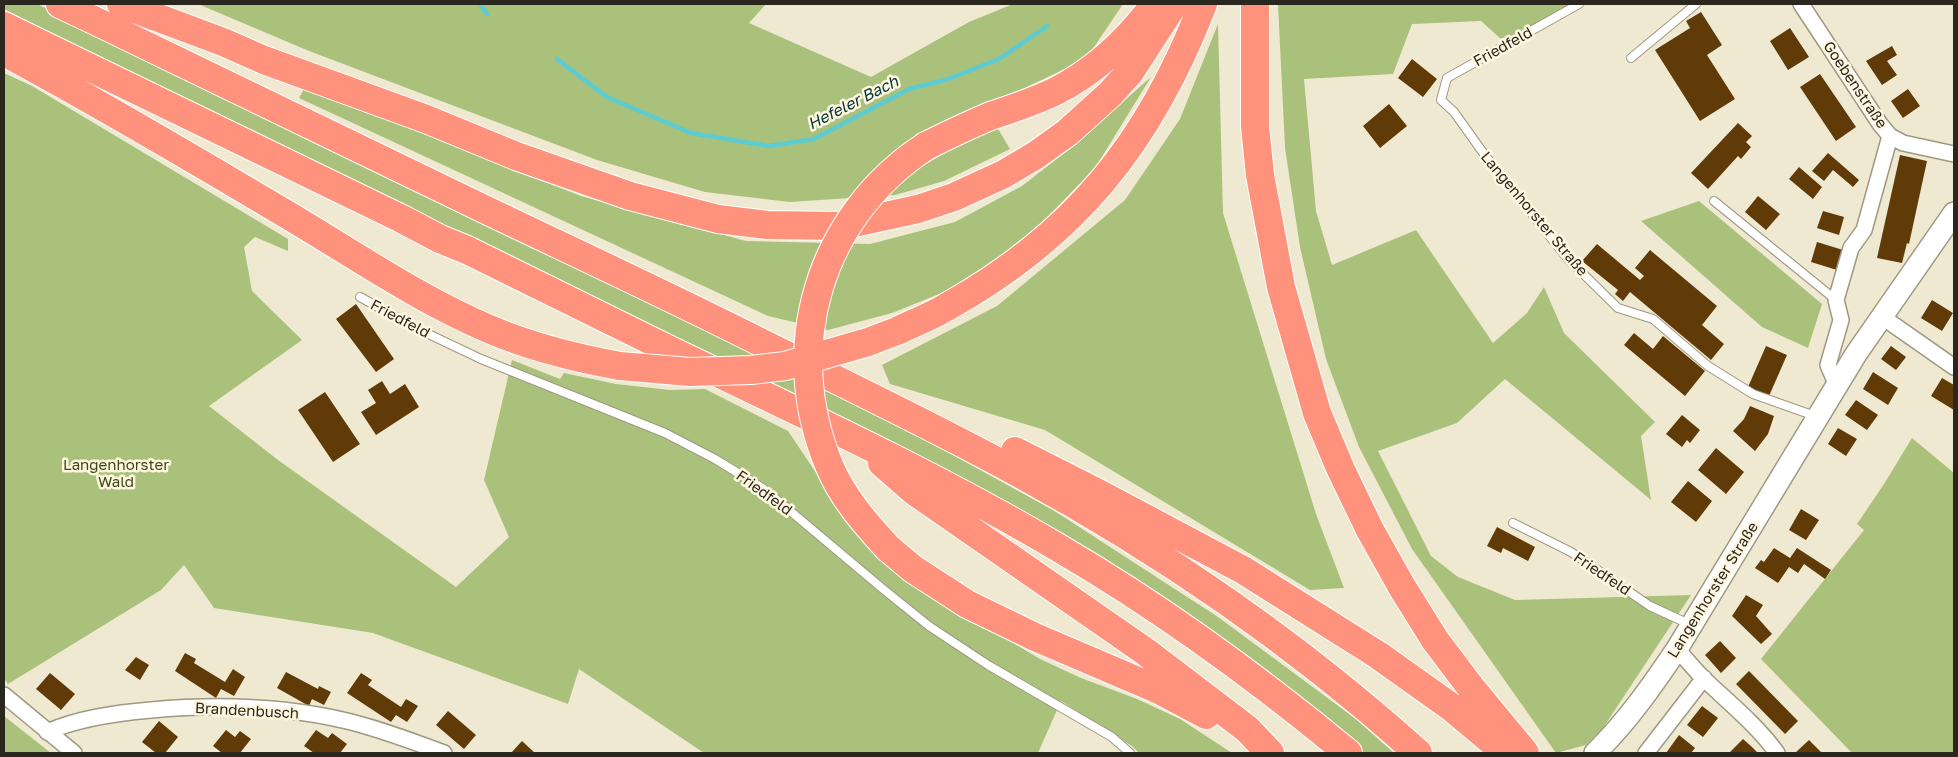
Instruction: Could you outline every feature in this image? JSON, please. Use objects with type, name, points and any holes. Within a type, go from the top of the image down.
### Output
[{"type":"highway","points":[[60,4],[696,310],[1023,475],[1133,540],[1192,578],[1319,671],[1388,726],[1418,753]]},
{"type":"highway","points":[[121,4],[355,94],[426,119],[516,156],[630,196],[718,219],[766,225],[840,226],[910,211],[954,197],[1004,174],[1036,155],[1068,132],[1110,94],[1130,72],[1174,4]]},
{"type":"highway","points":[[1155,4],[1124,42],[1107,57],[1074,80],[1023,106],[981,120],[926,146],[885,176],[856,212],[826,266],[810,325],[808,357],[813,418],[838,484],[860,516],[888,548],[913,569],[967,604],[1035,637],[1159,690],[1269,753]]},
{"type":"highway","points":[[4,52],[187,155],[415,292],[489,329],[541,348],[620,366],[690,372],[752,370],[785,366],[868,342],[898,331],[944,309],[989,282],[1030,253],[1089,198],[1136,138],[1186,48],[1203,4]]},
{"type":"highway","points":[[1255,4],[1255,126],[1260,175],[1281,286],[1317,413],[1341,470],[1370,530],[1402,587],[1435,640],[1472,689],[1525,753]]},
{"type":"highway","points":[[4,26],[440,239],[468,250],[851,436],[1002,515],[1112,580],[1224,655],[1348,753]]},
{"type":"highway","points":[[871,397],[949,419],[1098,492],[1243,570],[1378,655],[1451,706],[1506,753]]},
{"type":"highway","points":[[851,436],[914,491],[1146,652],[1247,729],[1269,753]]},
{"type":"street","name":"Goebenstraße","points":[[1800,4],[1880,124],[1890,136],[1902,143],[1954,154]]},
{"type":"street","points":[[1837,386],[1828,365],[1841,320],[1836,300],[1850,248],[1864,230],[1890,136]]},
{"type":"street","name":"Langenhorster Straße","points":[[1595,753],[1644,696],[1677,649],[1881,316],[1954,213]]},
{"type":"street","points":[[1881,316],[1954,367]]},
{"type":"street","points":[[1677,649],[1759,732],[1777,753]]},
{"type":"street","points":[[1646,753],[1704,678]]},
{"type":"street","points":[[4,695],[74,753]]},
{"type":"street","name":"Brandenbusch","points":[[47,732],[81,721],[132,712],[184,707],[250,708],[287,711],[347,721],[444,753]]},
{"type":"lane","name":"Friedfeld","points":[[1441,100],[1447,78],[1579,4]]},
{"type":"lane","points":[[1631,58],[1696,4]]},
{"type":"lane","name":"Langenhorster Straße","points":[[1441,100],[1454,112],[1489,160],[1567,258],[1618,308],[1653,319],[1708,366],[1753,394],[1818,417]]},
{"type":"lane","points":[[1714,201],[1836,300]]},
{"type":"lane","name":"Friedfeld","points":[[360,297],[420,330],[481,359],[665,433],[723,464],[764,489],[928,626],[988,665],[1112,737],[1130,753]]},
{"type":"lane","name":"Friedfeld","points":[[1513,523],[1571,552],[1650,606],[1691,625]]},
{"type":"green space","points":[[4,4],[37,4],[849,398],[1053,510],[1218,617],[1356,719],[1394,753],[1361,753],[1042,523],[695,346],[209,112],[4,9]]},
{"type":"green space","points":[[198,4],[766,4],[749,23],[871,77],[969,22],[1013,4],[1123,4],[1086,59],[978,110],[919,168],[997,127],[1010,149],[944,181],[895,195],[790,202],[705,192],[597,160],[309,51]]},
{"type":"green space","points":[[1278,4],[1569,4],[1571,12],[1511,48],[1481,21],[1412,24],[1393,74],[1304,79],[1316,211],[1332,265],[1416,230],[1493,343],[1527,313],[1544,287],[1564,333],[1655,422],[1641,436],[1651,500],[1505,379],[1457,423],[1378,451],[1431,556],[1458,577],[1515,600],[1691,595],[1603,728],[1586,745],[1556,753],[1412,549],[1359,447],[1326,359],[1300,247],[1285,148]]},
{"type":"green space","points":[[1218,24],[1223,213],[1316,514],[1344,588],[1310,590],[1045,430],[890,384],[882,365],[997,306],[1125,200],[1180,119]]},
{"type":"green space","name":"Langenhorster Wald","points":[[4,73],[32,86],[288,239],[288,251],[255,237],[244,247],[252,291],[302,340],[209,406],[278,460],[456,587],[509,537],[484,480],[512,360],[560,379],[564,373],[616,384],[670,390],[705,389],[788,431],[835,501],[940,599],[1040,659],[1180,719],[1232,753],[1139,753],[1132,746],[1061,701],[1038,753],[704,753],[579,669],[568,704],[373,633],[214,608],[184,565],[161,590],[8,684],[4,678]]},
{"type":"green space","points":[[1151,77],[1095,168],[1026,239],[959,286],[892,313],[828,330],[768,316],[299,98],[305,87],[581,196],[746,241],[870,244],[955,222],[1022,186],[1072,147]]},
{"type":"green space","points":[[1699,201],[1822,304],[1808,348],[1762,327],[1641,221]]},
{"type":"green space","points":[[1912,438],[1954,473],[1954,753],[1852,753],[1761,659],[1864,530],[1857,524]]},
{"type":"green space","points":[[4,716],[51,753],[4,753]]},
{"type":"building","points":[[1701,12],[1722,45],[1707,55],[1735,99],[1700,121],[1655,50],[1690,28],[1686,21]]},
{"type":"building","points":[[1790,28],[1809,57],[1788,70],[1770,41]]},
{"type":"building","points":[[1892,46],[1897,55],[1887,61],[1897,75],[1882,85],[1866,61]]},
{"type":"building","points":[[1412,59],[1437,79],[1423,97],[1398,78]]},
{"type":"building","points":[[1820,74],[1856,127],[1836,141],[1800,87]]},
{"type":"building","points":[[1908,89],[1920,106],[1903,118],[1891,101]]},
{"type":"building","points":[[1389,104],[1407,126],[1380,148],[1363,126]]},
{"type":"building","points":[[1738,123],[1752,136],[1746,142],[1751,147],[1741,159],[1738,156],[1708,189],[1691,173]]},
{"type":"building","points":[[1828,153],[1859,180],[1853,187],[1833,170],[1824,181],[1812,171]]},
{"type":"building","points":[[1900,155],[1927,161],[1909,244],[1907,243],[1902,263],[1877,258]]},
{"type":"building","points":[[1799,167],[1822,187],[1813,199],[1789,179]]},
{"type":"building","points":[[1758,196],[1780,214],[1766,230],[1745,212]]},
{"type":"building","points":[[1823,211],[1844,217],[1839,235],[1817,228]]},
{"type":"building","points":[[1817,242],[1843,250],[1837,270],[1811,262]]},
{"type":"building","points":[[1597,244],[1640,280],[1644,276],[1635,268],[1650,250],[1717,306],[1702,325],[1724,344],[1711,360],[1630,292],[1623,301],[1615,294],[1618,290],[1582,261]]},
{"type":"building","points":[[1932,300],[1953,313],[1942,331],[1921,318]]},
{"type":"building","points":[[356,304],[394,359],[376,372],[336,319]]},
{"type":"building","points":[[1634,333],[1653,349],[1663,336],[1705,371],[1685,396],[1624,345]]},
{"type":"building","points":[[1766,346],[1787,355],[1769,396],[1748,387]]},
{"type":"building","points":[[1891,346],[1906,357],[1896,370],[1881,359]]},
{"type":"building","points":[[1873,372],[1898,388],[1888,405],[1863,389]]},
{"type":"building","points":[[1942,378],[1954,385],[1954,410],[1931,396]]},
{"type":"building","points":[[382,381],[390,394],[405,384],[419,407],[376,435],[361,412],[376,403],[368,390]]},
{"type":"building","points":[[325,392],[360,444],[333,462],[298,410]]},
{"type":"building","points":[[1856,400],[1878,415],[1867,430],[1845,415]]},
{"type":"building","points":[[1750,406],[1774,416],[1768,434],[1755,451],[1733,431],[1744,419]]},
{"type":"building","points":[[1682,415],[1700,430],[1690,443],[1687,440],[1682,447],[1666,434]]},
{"type":"building","points":[[1838,428],[1857,439],[1846,456],[1828,444]]},
{"type":"building","points":[[1716,448],[1744,472],[1726,494],[1698,470]]},
{"type":"building","points":[[1688,481],[1712,501],[1696,522],[1671,502]]},
{"type":"building","points":[[1801,509],[1819,520],[1806,540],[1789,530]]},
{"type":"building","points":[[1497,527],[1535,547],[1528,561],[1503,548],[1501,553],[1487,546]]},
{"type":"building","points":[[1774,548],[1790,558],[1797,548],[1831,570],[1825,579],[1804,564],[1798,573],[1789,567],[1778,583],[1755,568],[1761,560],[1764,562]]},
{"type":"building","points":[[1746,595],[1763,605],[1756,616],[1772,634],[1761,644],[1732,616]]},
{"type":"building","points":[[1720,641],[1736,658],[1721,673],[1705,655]]},
{"type":"building","points":[[185,653],[196,659],[194,663],[225,682],[233,669],[245,677],[234,696],[221,689],[216,698],[175,671]]},
{"type":"building","points":[[136,657],[149,665],[140,680],[125,670]]},
{"type":"building","points":[[1749,671],[1798,721],[1785,734],[1736,684]]},
{"type":"building","points":[[286,672],[318,689],[319,686],[331,692],[324,705],[312,699],[309,706],[277,688]]},
{"type":"building","points":[[50,673],[75,694],[61,710],[36,689]]},
{"type":"building","points":[[361,673],[372,680],[368,685],[401,707],[406,699],[418,706],[407,722],[396,715],[391,722],[347,693]]},
{"type":"building","points":[[1702,706],[1718,718],[1703,737],[1687,725]]},
{"type":"building","points":[[448,711],[476,735],[464,749],[436,725]]},
{"type":"building","points":[[159,721],[178,737],[165,753],[156,753],[142,742]]},
{"type":"building","points":[[226,730],[235,737],[240,731],[251,739],[240,753],[222,753],[213,746]]},
{"type":"building","points":[[316,730],[328,738],[332,733],[347,744],[340,753],[314,753],[304,746]]},
{"type":"building","points":[[1679,735],[1695,748],[1691,753],[1666,753]]},
{"type":"building","points":[[1743,739],[1758,753],[1730,752]]},
{"type":"building","points":[[1809,740],[1822,753],[1795,753]]},
{"type":"building","points":[[522,741],[535,753],[511,753]]},
{"type":"waterway","name":"Hefeler Bach","points":[[480,4],[487,14]]},
{"type":"waterway","name":"Hefeler Bach","points":[[557,59],[607,97],[691,133],[769,146],[814,139],[909,89],[948,79],[999,59],[1047,26]]}]
